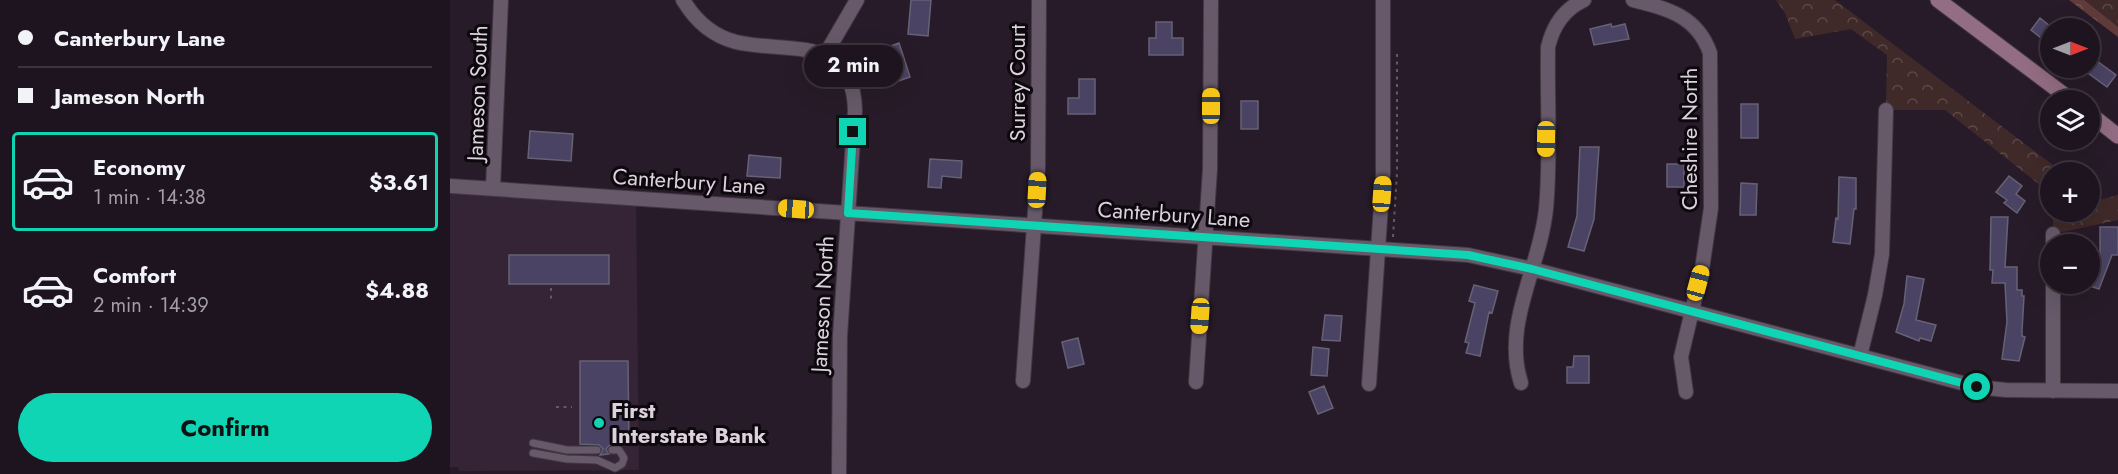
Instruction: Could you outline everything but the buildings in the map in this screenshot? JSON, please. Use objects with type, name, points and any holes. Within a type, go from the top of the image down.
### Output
[{"type":"street","name":"Jameson South","points":[[493,188],[500,85],[501,0]]},
{"type":"street","points":[[683,0],[698,21],[723,37],[750,44],[803,48],[825,55],[857,0]]},
{"type":"street","name":"Surrey Court","points":[[1023,381],[1035,225],[1039,0]]},
{"type":"street","points":[[1196,382],[1210,169],[1211,0]]},
{"type":"street","points":[[1369,384],[1383,175],[1383,0]]},
{"type":"street","points":[[1938,0],[2058,90]]},
{"type":"street","points":[[1521,383],[1514,363],[1514,339],[1546,208],[1548,47],[1557,23],[1579,1]]},
{"type":"street","name":"Cheshire North","points":[[1638,2],[1685,17],[1701,33],[1710,53],[1711,208],[1707,244],[1681,357],[1686,392]]},
{"type":"street","name":"Jameson North","points":[[825,55],[845,74],[854,101],[840,336],[839,474]]},
{"type":"street","points":[[1860,356],[1875,295],[1882,254],[1886,110]]},
{"type":"street","points":[[2100,122],[2118,136]]},
{"type":"street","name":"Canterbury Lane","points":[[450,186],[1468,255],[1532,269],[1860,356],[1882,366],[1977,387],[2053,391],[2118,391]]},
{"type":"street","points":[[2053,294],[2053,391]]},
{"type":"lane","points":[[533,443],[567,450],[597,450]]},
{"type":"lane","points":[[533,453],[567,459],[597,460],[615,468],[622,464],[624,458],[619,450],[612,450]]},
{"type":"path","points":[[551,288],[551,303]]},
{"type":"path","points":[[556,407],[572,407]]},
{"type":"shaded area","points":[[450,186],[636,198],[639,470],[459,471],[458,467],[450,467]]},
{"type":"green space","points":[[1776,0],[1835,0],[2049,162],[2040,162],[2040,185],[1945,110],[1886,110],[1887,55],[1851,29],[1795,39],[1785,13]]},
{"type":"green space","points":[[2069,0],[2118,0],[2118,37],[2100,23],[2100,18],[2093,18]]},
{"type":"green space","points":[[2084,0],[2118,0],[2118,27]]},
{"type":"green space","points":[[2118,195],[2118,220],[2053,234],[2053,222],[2100,222],[2100,200]]},
{"type":"place","name":"First Interstate Bank","points":[[599,423]]},
{"type":"route","points":[[853,132],[848,213],[1468,255],[1532,269],[1977,387]]}]
